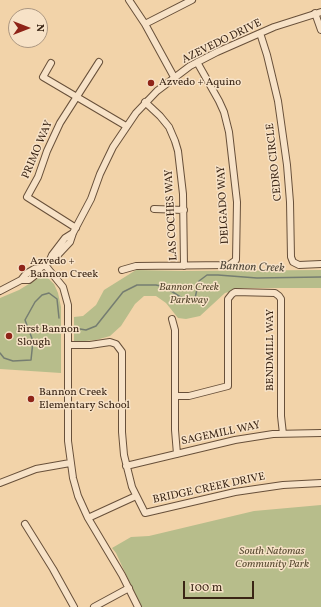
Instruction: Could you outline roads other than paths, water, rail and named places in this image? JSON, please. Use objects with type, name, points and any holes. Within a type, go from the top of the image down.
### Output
[{"type":"street","points":[[129,0],[145,24],[174,77]]},
{"type":"street","points":[[145,24],[190,0]]},
{"type":"street","points":[[318,12],[321,30]]},
{"type":"street","name":"AZEVEDO DRIVE","points":[[0,291],[21,280],[29,280],[55,258],[70,242],[74,231],[91,199],[106,160],[126,126],[146,102],[174,77],[197,62],[260,33],[318,12]]},
{"type":"street","name":"CEDRO CIRCLE","points":[[260,33],[278,101],[287,165],[290,202],[291,257],[296,264],[321,264]]},
{"type":"street","name":"PRIMO WAY","points":[[74,231],[27,197],[38,177],[53,137],[60,123],[99,62]]},
{"type":"street","name":"DELGADO WAY","points":[[122,270],[136,266],[230,265],[235,262],[237,257],[237,202],[229,132],[219,101],[197,62]]},
{"type":"street","points":[[51,63],[43,77],[126,126]]},
{"type":"street","name":"LAS COCHES WAY","points":[[146,102],[165,121],[175,141],[178,151],[184,210],[184,266]]},
{"type":"street","points":[[154,209],[184,210]]},
{"type":"street","points":[[45,265],[59,281],[65,293],[68,305],[68,441],[70,463],[78,496],[88,518],[129,588],[138,607]]},
{"type":"street","name":"BENDMILL WAY","points":[[175,396],[189,396],[228,386],[228,299],[235,292],[275,293],[281,299],[282,434]]},
{"type":"street","points":[[172,319],[175,330],[175,430],[177,454]]},
{"type":"street","points":[[68,345],[90,345],[110,342],[116,344],[122,352],[122,432],[126,466],[136,496],[88,518]]},
{"type":"street","name":"SAGEMILL WAY","points":[[126,466],[235,440],[282,434],[321,433]]},
{"type":"street","points":[[0,483],[36,468],[70,463]]},
{"type":"street","name":"BRIDGE CREEK DRIVE","points":[[136,496],[145,513],[235,492],[283,485],[321,483]]},
{"type":"street","points":[[25,524],[60,580],[74,607]]},
{"type":"street","points":[[94,607],[129,588]]},
{"type":"waterway","name":"Bannon Creek","points":[[77,327],[86,330],[96,326],[123,292],[137,285],[156,285],[165,287],[185,300],[191,301],[195,298],[199,281],[207,275],[257,278],[321,277]]},
{"type":"waterway","name":"Bannon Creek","points":[[0,353],[4,358],[13,361],[31,360],[33,341],[25,320],[35,302],[42,295],[49,293],[57,299],[59,318]]},
{"type":"place","name":"Azvedo + Aquino","points":[[151,83]]},
{"type":"place","name":"Azvedo + Bannon Creek","points":[[22,268]]},
{"type":"place","name":"First Bannon Slough","points":[[9,336]]},
{"type":"place","name":"Bannon Creek Elementary School","points":[[31,399]]},
{"type":"park label","name":"Bannon Creek Parkway","points":[[189,294]]},
{"type":"park label","name":"South Natomas Community Park","points":[[272,558]]}]
